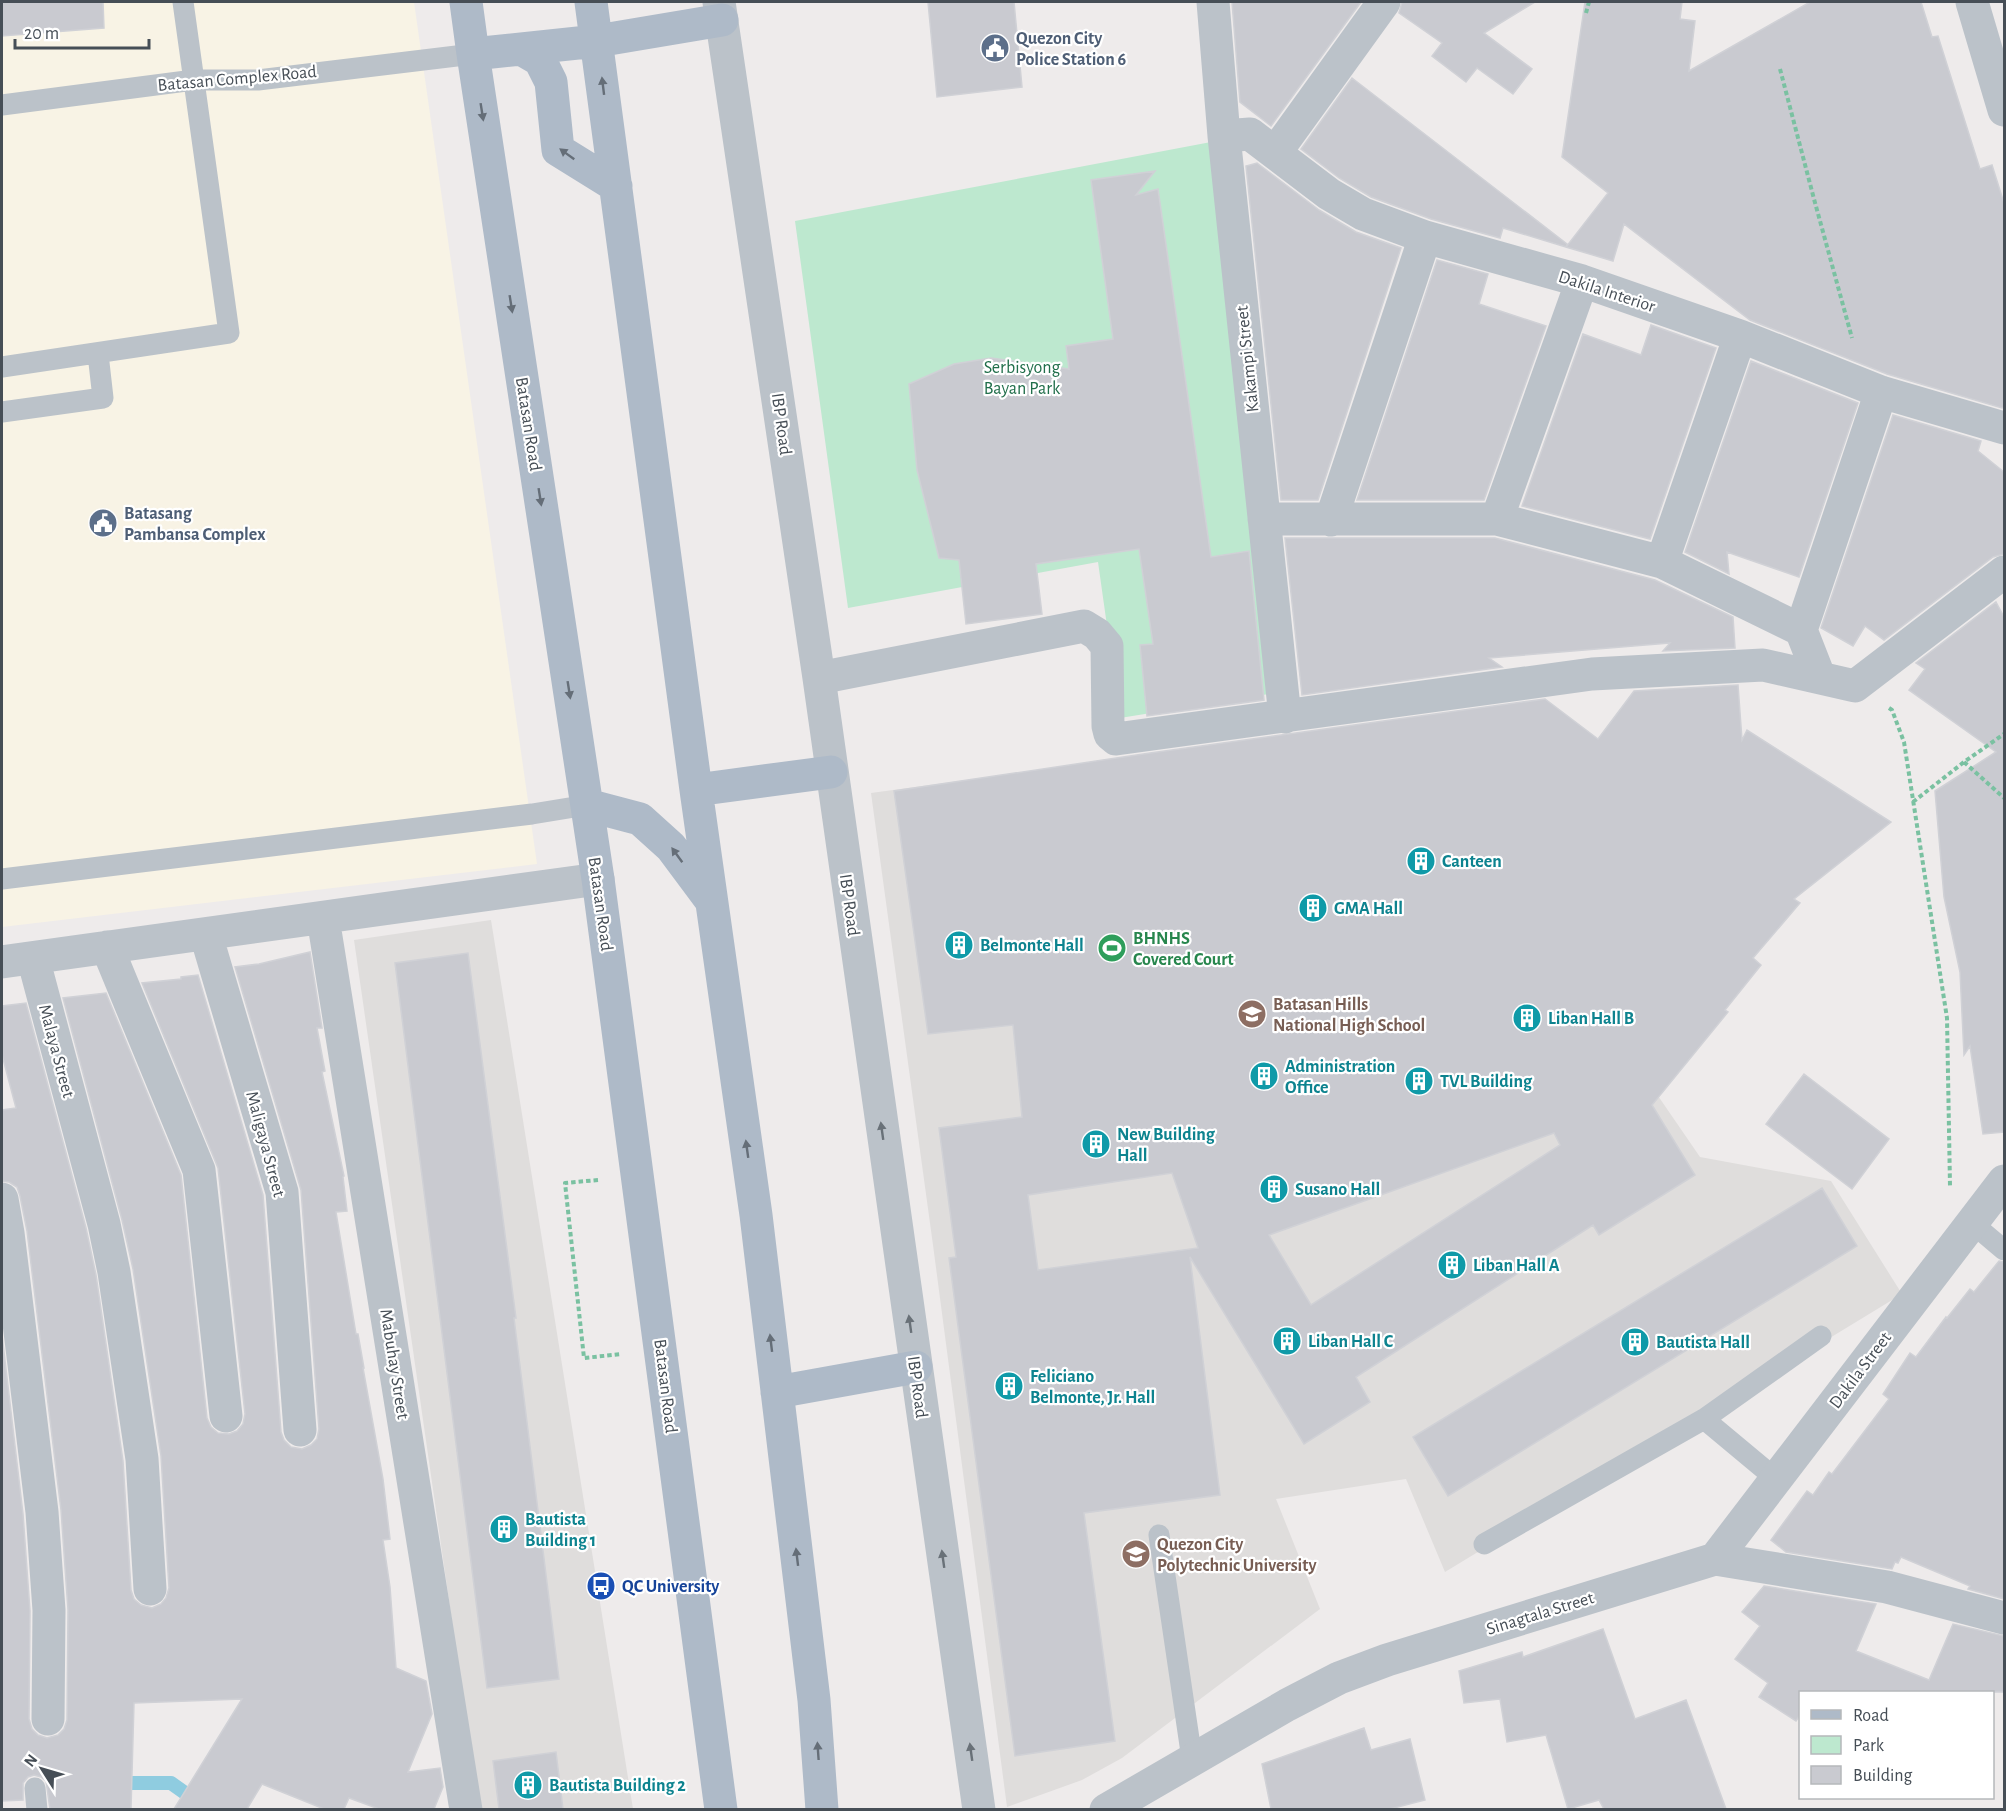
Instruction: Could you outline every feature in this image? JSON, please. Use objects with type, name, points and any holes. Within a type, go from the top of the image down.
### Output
[{"type":"main road","name":"Batasan Road","points":[[466,2],[598,879],[721,1809]]},
{"type":"main road","points":[[591,2],[696,790],[756,1215],[814,1700],[822,1809]]},
{"type":"main road","points":[[473,54],[597,41],[721,11]]},
{"type":"main road","points":[[521,49],[540,60],[549,76],[558,150],[616,186]]},
{"type":"main road","points":[[696,790],[831,772]]},
{"type":"main road","points":[[587,806],[640,819],[671,847],[712,902]]},
{"type":"main road","points":[[777,1392],[916,1367]]},
{"type":"street","name":"Kakampi Street","points":[[1213,2],[1224,136],[1285,717]]},
{"type":"street","points":[[1275,153],[1384,2]]},
{"type":"street","points":[[1972,2],[2004,110]]},
{"type":"street","name":"IBP Road","points":[[721,11],[819,678],[979,1809]]},
{"type":"street","name":"Dakila Interior","points":[[1224,136],[1250,134],[1329,194],[1364,214],[1425,237],[1582,281],[1740,336],[1873,389],[2004,428]]},
{"type":"street","points":[[1331,519],[1425,237]]},
{"type":"street","points":[[1497,519],[1582,281]]},
{"type":"street","points":[[1662,562],[1740,336]]},
{"type":"street","points":[[1819,676],[1801,630],[1873,389]]},
{"type":"street","points":[[1264,519],[1497,519],[1662,562],[1801,630]]},
{"type":"street","points":[[819,678],[1084,626],[1097,634],[1107,646],[1108,726],[1110,734],[1116,739],[1592,674],[1763,664],[1855,686],[2004,572]]},
{"type":"street","points":[[17,960],[598,879]]},
{"type":"street","name":"Mabuhay Street","points":[[323,918],[466,1809]]},
{"type":"street","name":"Maligaya Street","points":[[206,935],[282,1192],[300,1430]]},
{"type":"street","points":[[107,947],[200,1170],[226,1416]]},
{"type":"street","name":"Malaya Street","points":[[17,960],[82,1144],[104,1224],[116,1284],[142,1459],[150,1589]]},
{"type":"street","name":"Dakila Street","points":[[1715,1559],[2004,1181]]},
{"type":"street","points":[[2,1199],[42,1512],[49,1610],[48,1719]]},
{"type":"street","name":"Sinagtala Street","points":[[1106,1809],[1339,1678],[1387,1660],[1715,1559],[1887,1587],[2004,1618]]},
{"type":"lane","points":[[2,368],[229,333],[183,2]]},
{"type":"lane","name":"Batasan Complex Road","points":[[2,105],[194,80],[258,80],[473,54]]},
{"type":"lane","points":[[2,412],[103,398],[98,354]]},
{"type":"lane","points":[[2,879],[587,806]]},
{"type":"lane","points":[[1972,1222],[2004,1250]]},
{"type":"lane","points":[[1484,1544],[1704,1419],[1821,1336]]},
{"type":"lane","points":[[1704,1419],[1776,1479]]},
{"type":"lane","points":[[1159,1535],[1192,1759]]},
{"type":"path","points":[[1586,13],[1589,2]]},
{"type":"path","points":[[1780,69],[1814,199],[1873,389]]},
{"type":"path","points":[[1855,686],[1892,710],[1904,742],[1947,1018],[1950,1208],[1972,1222]]},
{"type":"path","points":[[1912,803],[2004,734]]},
{"type":"path","points":[[1964,762],[2004,798]]},
{"type":"path","points":[[565,1183],[584,1358]]},
{"type":"shaded area","name":"Batasang Pambansa Complex","points":[[2,2],[414,2],[537,864],[2,927]]},
{"type":"shaded area","name":"Batasan Hills National High School","points":[[1488,709],[1503,870],[1700,1157],[1831,1181],[1902,1294],[1445,1572],[1406,1479],[1276,1499],[1320,1609],[1122,1758],[1082,1780],[1007,1807],[871,793]]},
{"type":"shaded area","points":[[491,920],[633,1809],[479,1809],[354,940]]},
{"type":"green space","name":"Serbisyong Bayan Park","points":[[1211,142],[1269,694],[1120,718],[1098,562],[848,608],[795,221]]},
{"type":"building","points":[[2,2],[103,2],[104,28],[2,36]]},
{"type":"building","points":[[928,2],[1014,2],[1022,87],[937,97]]},
{"type":"building","points":[[1232,2],[1361,2],[1271,126],[1240,102]]},
{"type":"building","points":[[1402,2],[1535,2],[1484,33],[1532,69],[1513,94],[1477,68],[1466,82],[1432,56],[1442,43],[1399,13]]},
{"type":"building","points":[[1585,2],[1682,2],[1680,19],[1695,21],[1689,71],[1810,2],[1921,2],[1932,37],[1938,36],[1980,169],[1992,165],[2004,203],[2004,407],[1887,374],[1750,320],[1624,224],[1613,261],[1566,247],[1608,193],[1562,157]]},
{"type":"building","points":[[1352,78],[1567,244],[1566,247],[1503,228],[1500,238],[1431,219],[1371,197],[1339,178],[1301,149]]},
{"type":"building","points":[[1257,163],[1319,210],[1356,232],[1401,248],[1318,500],[1281,500],[1246,166]]},
{"type":"building","points":[[1155,171],[1136,195],[1158,189],[1211,557],[1249,551],[1264,700],[1147,716],[1140,645],[1153,644],[1139,549],[1036,564],[1042,614],[966,624],[959,560],[939,558],[917,470],[909,384],[954,364],[991,358],[1069,369],[1066,346],[1113,339],[1091,180]]},
{"type":"building","points":[[1437,260],[1488,274],[1479,304],[1546,326],[1484,500],[1357,500]]},
{"type":"building","points":[[1651,325],[1716,348],[1650,539],[1522,506],[1583,334],[1641,355]]},
{"type":"building","points":[[1751,361],[1858,403],[1799,577],[1727,552],[1729,574],[1685,552]]},
{"type":"building","points":[[1893,415],[1981,441],[1978,451],[2004,472],[2004,554],[1993,557],[1884,640],[1865,626],[1853,646],[1821,628]]},
{"type":"building","points":[[1285,538],[1495,538],[1655,580],[1733,617],[1735,648],[1663,651],[1670,643],[1489,658],[1502,667],[1302,695]]},
{"type":"building","points":[[1996,602],[2004,617],[2004,1132],[1983,1134],[1970,1046],[1964,1055],[1960,972],[1944,897],[1935,791],[1996,752],[1909,690],[1925,669],[1916,663]]},
{"type":"building","name":"Batasan Hills National High School","points":[[1738,685],[1742,740],[1747,730],[1891,822],[1794,899],[1800,903],[1753,958],[1761,965],[1725,1010],[1728,1012],[1652,1105],[1695,1175],[1599,1235],[1593,1225],[1356,1377],[1370,1402],[1304,1444],[1190,1257],[1220,1495],[1084,1513],[1115,1741],[1015,1756],[949,1258],[956,1257],[939,1128],[1022,1117],[1013,1025],[928,1034],[894,791],[1150,753],[1545,699],[1598,739],[1634,691]],"holes":[[[1554,1133],[1560,1145],[1311,1305],[1269,1235]],[[1172,1173],[1198,1248],[1038,1270],[1028,1195]]]},
{"type":"building","points":[[310,952],[322,1028],[317,1028],[325,1071],[322,1072],[344,1176],[347,1211],[336,1212],[383,1479],[390,1539],[383,1540],[390,1587],[396,1668],[426,1681],[432,1714],[408,1772],[440,1768],[443,1787],[434,1809],[379,1809],[349,1798],[344,1809],[324,1809],[262,1784],[247,1809],[174,1809],[242,1699],[134,1703],[131,1809],[50,1809],[46,1781],[34,1775],[28,1777],[23,1783],[23,1800],[2,1801],[2,1335],[23,1514],[30,1611],[29,1719],[32,1729],[38,1735],[47,1738],[58,1735],[64,1729],[67,1720],[68,1610],[61,1510],[27,1231],[17,1187],[2,1181],[2,1110],[16,1108],[2,1055],[2,1006],[26,1003],[86,1228],[96,1275],[123,1461],[131,1590],[134,1599],[141,1605],[152,1608],[161,1604],[169,1588],[161,1456],[133,1269],[63,998],[106,993],[181,1175],[207,1418],[211,1427],[218,1433],[229,1434],[237,1431],[243,1424],[245,1414],[218,1168],[142,983],[198,975],[263,1195],[281,1432],[284,1440],[291,1447],[302,1449],[317,1439],[319,1429],[301,1190],[235,967]]},
{"type":"building","points":[[468,953],[516,1318],[514,1318],[559,1679],[487,1688],[395,963]]},
{"type":"building","points":[[1804,1074],[1889,1139],[1852,1189],[1766,1124]]},
{"type":"building","name":"Bautista Hall","points":[[1822,1188],[1857,1246],[1448,1496],[1413,1437]]},
{"type":"building","points":[[1999,1261],[2004,1262],[2004,1599],[1968,1589],[1970,1586],[1901,1557],[1892,1569],[1786,1552],[1771,1540],[1807,1491],[1813,1495],[1829,1472],[1832,1474],[1889,1399],[1883,1394],[1910,1353],[1916,1357],[1970,1289],[1974,1292]]},
{"type":"building","points":[[1764,1586],[1876,1604],[1856,1651],[1929,1680],[1953,1624],[2004,1636],[2004,1692],[1799,1691],[1799,1716],[1796,1721],[1759,1697],[1768,1683],[1735,1659],[1760,1626],[1742,1612]]},
{"type":"building","points":[[1603,1629],[1635,1719],[1686,1700],[1726,1809],[1604,1809],[1599,1800],[1568,1809],[1546,1735],[1507,1742],[1500,1699],[1464,1703],[1459,1671],[1522,1652],[1523,1657]]},
{"type":"building","points":[[1364,1728],[1371,1750],[1410,1739],[1425,1800],[1390,1809],[1271,1809],[1262,1764]]},
{"type":"building","name":"Bautista Building 2","points":[[556,1752],[563,1809],[499,1809],[493,1761]]},
{"type":"waterway","points":[[114,1783],[171,1783],[209,1810]]},
{"type":"place","name":"Quezon City Police Station 6","points":[[995,48]]},
{"type":"place","name":"Batasang Pambansa Complex","points":[[103,523]]},
{"type":"place","name":"Canteen","points":[[1421,861]]},
{"type":"place","name":"GMA Hall","points":[[1313,908]]},
{"type":"place","name":"Belmonte Hall","points":[[959,945]]},
{"type":"place","name":"BHNHS Covered Court","points":[[1112,948]]},
{"type":"place","name":"Batasan Hills National High School","points":[[1252,1014]]},
{"type":"place","name":"Liban Hall B","points":[[1527,1018]]},
{"type":"place","name":"Administration Office","points":[[1264,1076]]},
{"type":"place","name":"TVL Building","points":[[1419,1081]]},
{"type":"place","name":"New Building Hall","points":[[1096,1144]]},
{"type":"place","name":"Susano Hall","points":[[1274,1189]]},
{"type":"place","name":"Liban Hall A","points":[[1452,1265]]},
{"type":"place","name":"Liban Hall C","points":[[1287,1341]]},
{"type":"place","name":"Bautista Hall","points":[[1635,1342]]},
{"type":"place","name":"Feliciano Belmonte, Jr. Hall","points":[[1009,1386]]},
{"type":"place","name":"Bautista Building 1","points":[[504,1529]]},
{"type":"place","name":"Quezon City Polytechnic University","points":[[1136,1554]]},
{"type":"place","name":"QC University","points":[[601,1586]]},
{"type":"place","name":"Bautista Building 2","points":[[528,1785]]}]
